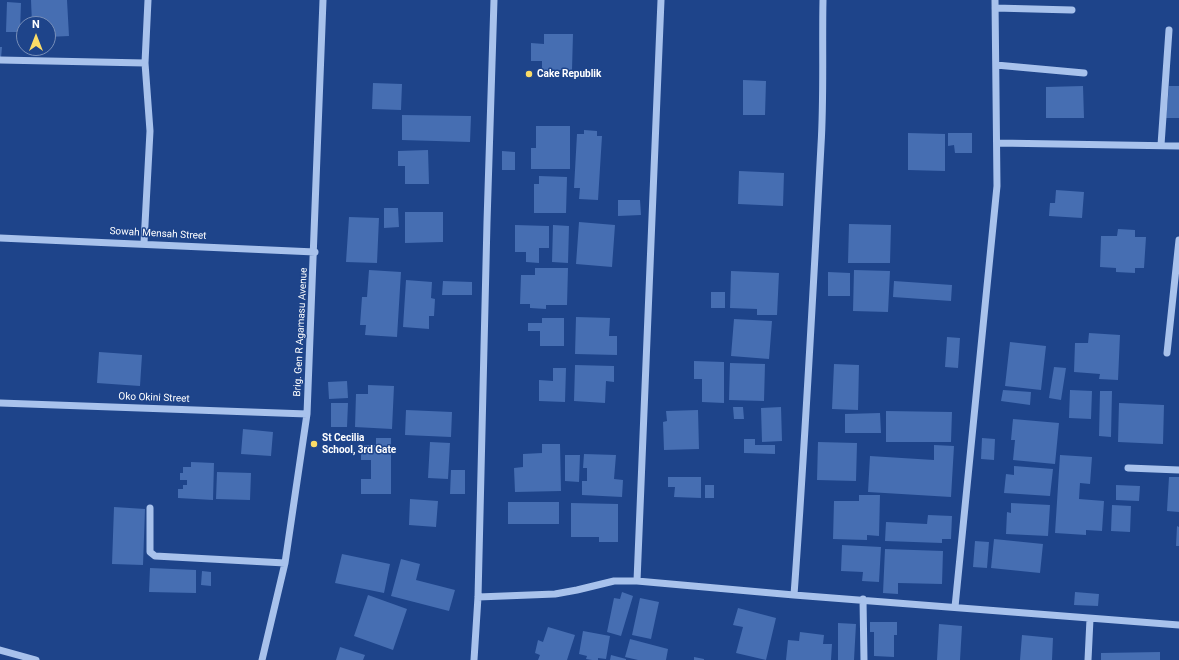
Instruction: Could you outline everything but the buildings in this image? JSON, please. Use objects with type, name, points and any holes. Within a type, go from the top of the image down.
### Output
[{"type":"street","points":[[144,243],[150,131],[145,63],[148,0]]},
{"type":"street","name":"Brig. Gen R Agamasu Avenue","points":[[262,660],[284,563],[307,414],[315,252],[323,0]]},
{"type":"street","points":[[474,660],[478,597],[494,0]]},
{"type":"street","points":[[637,581],[661,0]]},
{"type":"street","points":[[794,595],[808,395],[816,213],[821,144],[823,0]]},
{"type":"street","points":[[955,607],[997,186],[995,0]]},
{"type":"street","points":[[995,8],[1072,10]]},
{"type":"street","points":[[1161,146],[1169,30]]},
{"type":"street","points":[[0,60],[145,63]]},
{"type":"street","points":[[996,64],[1084,72]]},
{"type":"street","points":[[997,143],[1179,146]]},
{"type":"street","name":"Sowah Mensah Street","points":[[0,238],[144,243],[315,252]]},
{"type":"street","points":[[1167,353],[1179,240]]},
{"type":"street","name":"Oko Okini Street","points":[[0,403],[307,414]]},
{"type":"street","points":[[1128,468],[1179,470]]},
{"type":"street","points":[[150,508],[150,552],[155,556],[284,563]]},
{"type":"street","points":[[478,597],[555,594],[614,580],[1179,625]]},
{"type":"street","points":[[863,599],[864,660]]},
{"type":"street","points":[[1088,660],[1090,619]]},
{"type":"street","points":[[0,650],[36,660]]},
{"type":"place","name":"Cake Republik","points":[[529,74]]},
{"type":"place","name":"St Cecilia School, 3rd Gate","points":[[314,444]]}]
